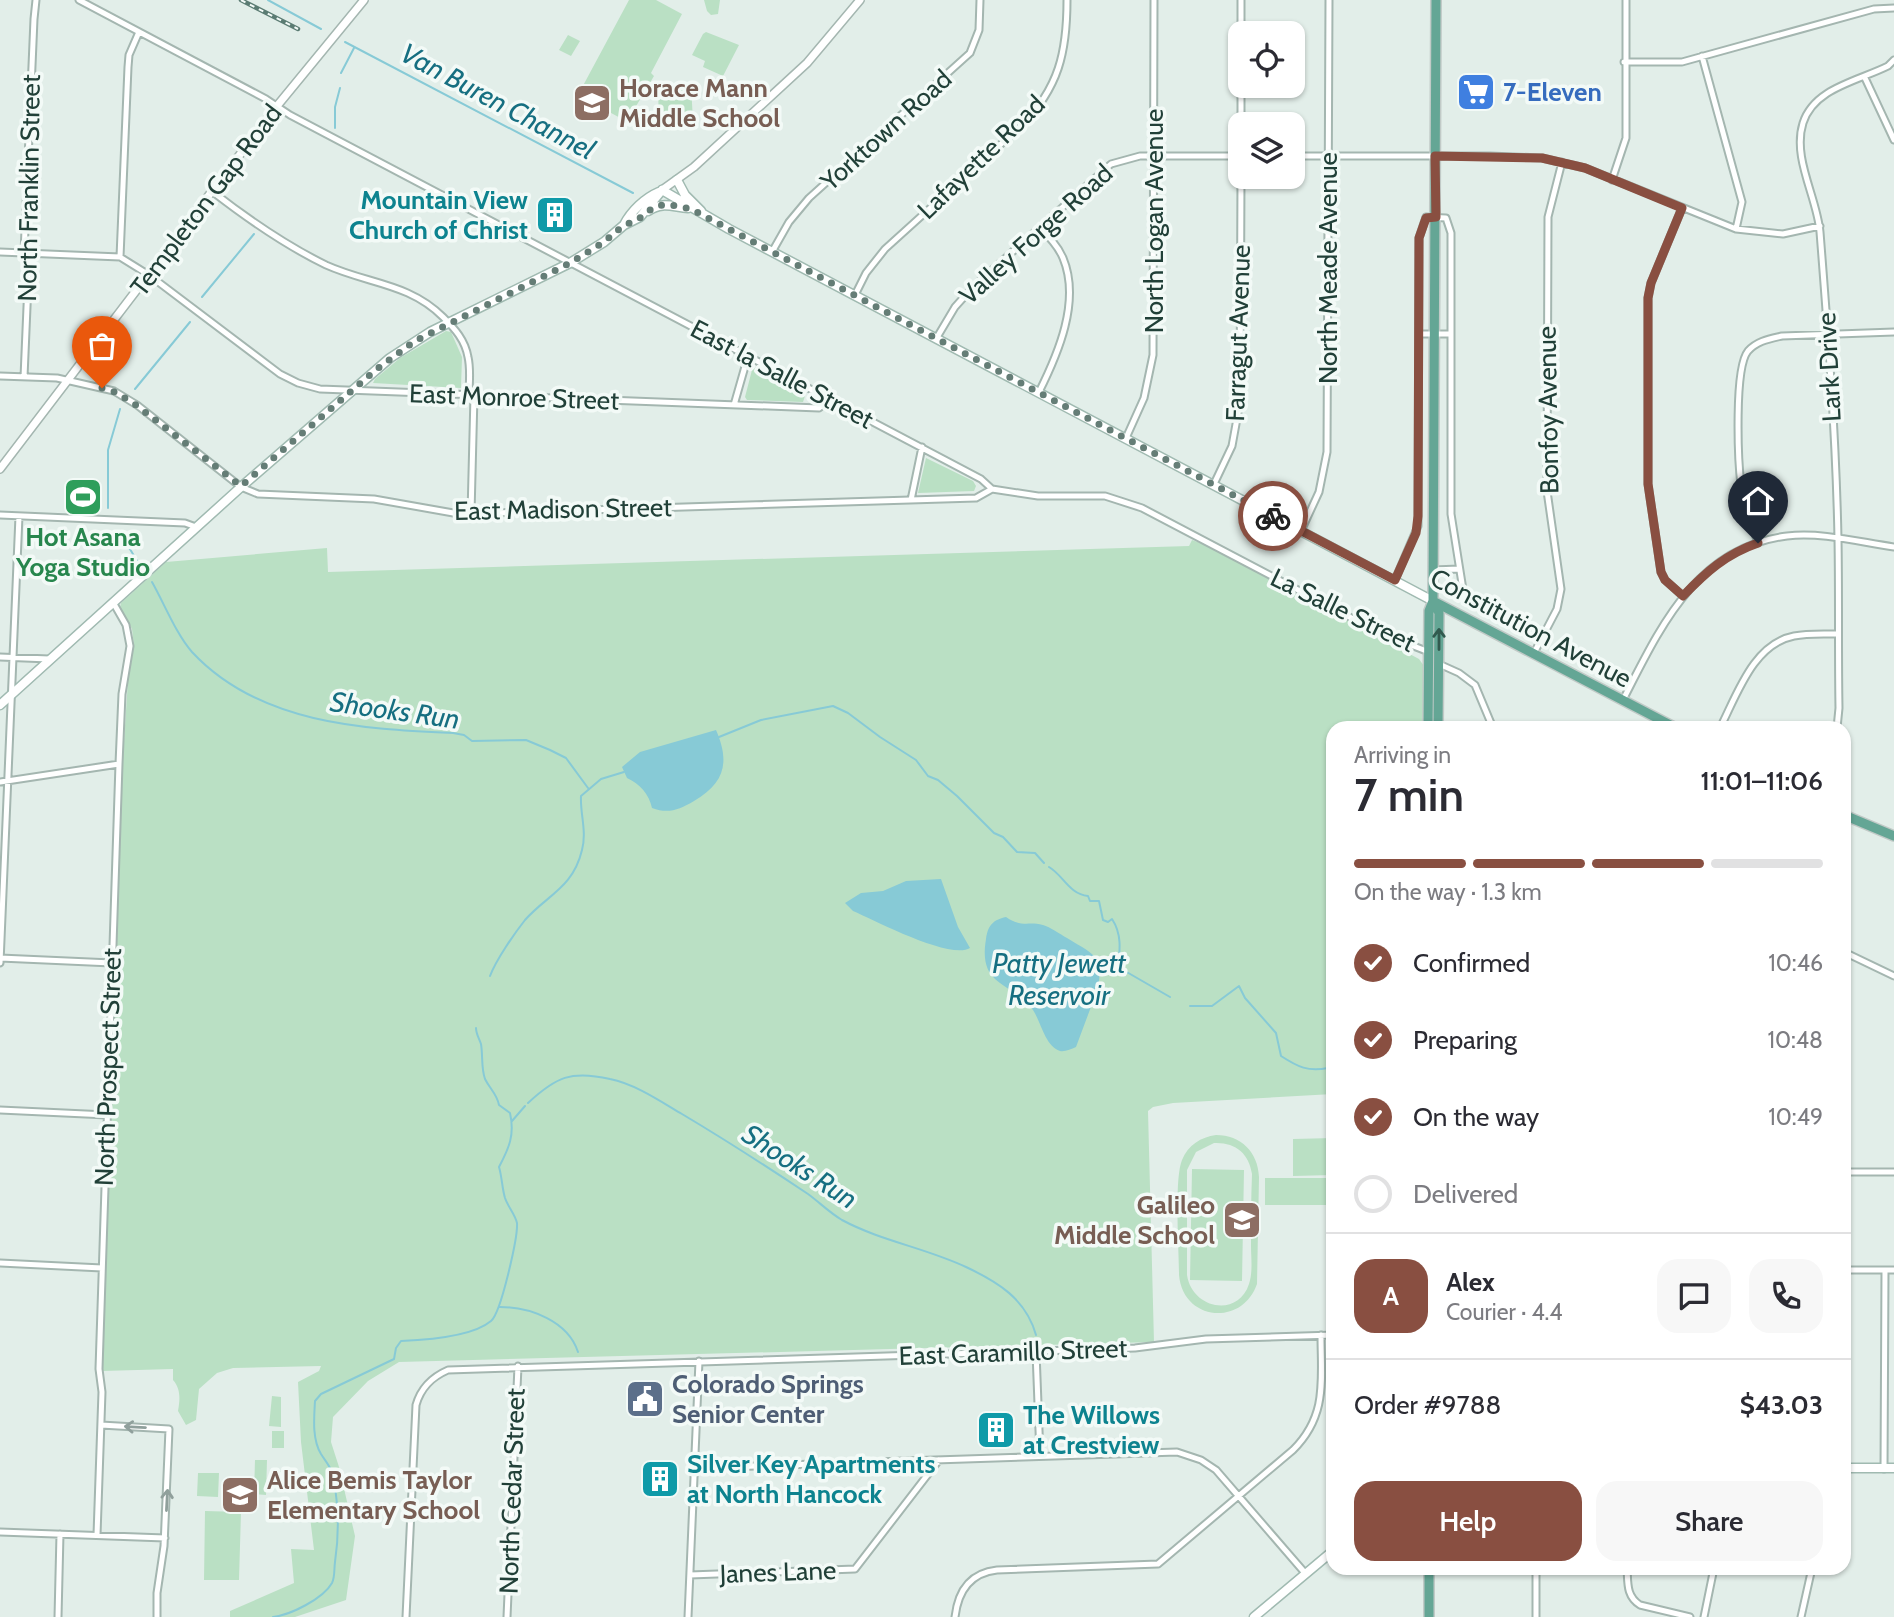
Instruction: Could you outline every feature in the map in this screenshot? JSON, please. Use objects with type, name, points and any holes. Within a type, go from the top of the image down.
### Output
[{"type":"main road","points":[[1428,721],[1429,611],[1433,601],[1436,0]]},
{"type":"main road","points":[[677,180],[685,195],[705,216]]},
{"type":"main road","points":[[624,225],[629,215],[651,195],[662,190]]},
{"type":"main road","points":[[640,217],[662,190]]},
{"type":"main road","name":"Constitution Avenue","points":[[662,190],[691,209],[936,339],[1663,721]]},
{"type":"main road","points":[[0,705],[241,486],[399,351],[570,263],[649,209],[660,205],[691,209]]},
{"type":"main road","points":[[1433,601],[1439,613],[1438,721]]},
{"type":"main road","points":[[1851,818],[1894,836]]},
{"type":"main road","points":[[1851,1468],[1894,1468]]},
{"type":"main road","points":[[1254,1617],[1326,1556]]},
{"type":"main road","points":[[1429,1575],[1429,1617]]},
{"type":"street","name":"North Franklin Street","points":[[24,377],[29,260],[24,253],[36,0]]},
{"type":"street","points":[[79,0],[570,263]]},
{"type":"street","name":"Templeton Gap Road","points":[[0,469],[277,106],[365,0]]},
{"type":"street","points":[[662,190],[677,180],[813,57],[860,0]]},
{"type":"street","name":"Yorktown Road","points":[[772,251],[789,222],[809,198],[970,53],[979,30],[980,0]]},
{"type":"street","name":"Lafayette Road","points":[[855,295],[871,265],[885,249],[1021,125],[1041,103],[1062,61],[1067,37],[1068,0]]},
{"type":"street","name":"North Logan Avenue","points":[[1126,438],[1144,398],[1153,355],[1154,0]]},
{"type":"street","points":[[1241,0],[1241,21]]},
{"type":"street","name":"North Meade Avenue","points":[[1301,531],[1318,492],[1327,452],[1329,0]]},
{"type":"street","points":[[1612,180],[1626,138],[1626,0]]},
{"type":"street","points":[[1625,62],[1682,62],[1874,9],[1894,8]]},
{"type":"street","points":[[120,257],[129,55],[139,32]]},
{"type":"street","points":[[1702,56],[1742,202],[1736,229]]},
{"type":"street","name":"Lark Drive","points":[[1837,721],[1838,538],[1828,334],[1819,226],[1800,138],[1802,124],[1808,112],[1825,94],[1864,78],[1894,60]]},
{"type":"street","points":[[1864,78],[1894,140]]},
{"type":"street","name":"Valley Forge Road","points":[[936,339],[964,296],[1111,164],[1131,157],[1228,156]]},
{"type":"street","points":[[1305,156],[1529,156],[1585,168],[1736,229],[1783,234],[1819,226]]},
{"type":"street","name":"Bonfoy Avenue","points":[[1534,653],[1557,609],[1561,589],[1547,491],[1548,217],[1562,162]]},
{"type":"street","name":"Farragut Avenue","points":[[1214,484],[1236,434],[1240,402],[1241,189]]},
{"type":"street","points":[[213,192],[284,243],[335,269],[416,296],[435,308],[458,332],[468,356],[471,395],[471,514]]},
{"type":"street","points":[[1682,208],[1649,290],[1648,484],[1661,572],[1665,580],[1683,596]]},
{"type":"street","points":[[1395,580],[1418,526],[1420,230],[1426,218],[1446,218],[1451,228],[1451,514],[1464,596]]},
{"type":"street","points":[[1039,392],[1058,348],[1066,318],[1068,291],[1063,257],[1040,228]]},
{"type":"street","name":"East Monroe Street","points":[[0,252],[120,257],[149,275],[281,374],[308,386],[352,391],[819,408],[830,399]]},
{"type":"street","name":"East la Salle Street","points":[[570,263],[922,447],[981,479],[992,489]]},
{"type":"street","points":[[1758,543],[1744,500],[1740,471],[1739,382],[1747,352],[1766,339],[1894,332]]},
{"type":"street","points":[[1419,334],[1451,334]]},
{"type":"street","points":[[734,405],[748,356]]},
{"type":"street","name":"East Madison Street","points":[[0,376],[69,380],[114,391],[241,486],[258,494],[374,499],[471,514],[976,498],[992,489],[1024,495],[1105,496],[1131,502],[1220,548]]},
{"type":"street","points":[[911,500],[922,447]]},
{"type":"street","points":[[0,515],[185,523],[196,527]]},
{"type":"street","points":[[0,963],[19,516]]},
{"type":"street","points":[[1623,700],[1657,632],[1683,596],[1727,556],[1758,543],[1786,536],[1838,538],[1894,547]]},
{"type":"street","name":"La Salle Street","points":[[1220,548],[1380,633],[1429,652]]},
{"type":"street","points":[[1433,570],[1460,569]]},
{"type":"street","name":"North Prospect Street","points":[[97,1535],[102,1392],[99,1369],[119,764],[122,694],[130,646],[126,625],[114,604]]},
{"type":"street","points":[[1724,721],[1748,674],[1765,651],[1792,636],[1838,634]]},
{"type":"street","points":[[0,657],[52,659]]},
{"type":"street","name":"La Salle Street","points":[[1439,664],[1459,673],[1475,685],[1490,721]]},
{"type":"street","points":[[0,782],[119,764]]},
{"type":"street","points":[[1851,955],[1894,976]]},
{"type":"street","points":[[0,958],[112,963]]},
{"type":"street","points":[[0,1110],[107,1115]]},
{"type":"street","points":[[1851,1172],[1894,1172]]},
{"type":"street","points":[[0,1263],[102,1268]]},
{"type":"street","points":[[1851,1270],[1894,1270]]},
{"type":"street","points":[[1884,1469],[1885,1270]]},
{"type":"street","points":[[955,1617],[956,1604],[965,1586],[984,1572],[1158,1564],[1299,1444],[1316,1418],[1322,1389],[1321,1335]]},
{"type":"street","name":"East Caramillo Street","points":[[407,1617],[416,1405],[426,1384],[442,1373],[456,1368],[1148,1348],[1206,1339],[1326,1335]]},
{"type":"street","points":[[1036,1352],[1040,1456]]},
{"type":"street","points":[[688,1617],[699,1361]]},
{"type":"street","name":"North Cedar Street","points":[[507,1617],[517,1366]]},
{"type":"street","points":[[101,1425],[169,1429],[165,1538],[157,1617]]},
{"type":"street","points":[[695,1468],[1177,1452],[1210,1465],[1240,1495],[1305,1573]]},
{"type":"street","name":"Janes Lane","points":[[690,1576],[855,1569],[939,1460]]},
{"type":"street","points":[[0,1532],[165,1538]]},
{"type":"street","points":[[58,1617],[60,1534]]},
{"type":"street","points":[[1536,1575],[1536,1617]]},
{"type":"street","points":[[1628,1575],[1628,1591],[1634,1601],[1640,1605],[1690,1617]]},
{"type":"street","points":[[1704,1617],[1713,1575]]},
{"type":"street","points":[[1801,1617],[1810,1575]]},
{"type":"green space","points":[[629,0],[656,0],[682,14],[651,73],[654,76],[629,118],[624,120],[578,95]]},
{"type":"green space","points":[[704,0],[720,0],[718,14],[711,15],[707,11]]},
{"type":"green space","points":[[706,32],[739,45],[723,76],[703,67],[705,61],[692,55]]},
{"type":"green space","points":[[568,35],[580,41],[571,56],[559,50]]},
{"type":"green space","points":[[677,85],[691,85],[693,121],[659,119],[658,92],[677,91]]},
{"type":"green space","points":[[446,331],[451,332],[462,357],[461,388],[373,383],[400,358]]},
{"type":"green space","points":[[756,367],[803,392],[803,402],[747,400],[745,397],[752,370]]},
{"type":"green space","points":[[926,458],[973,481],[976,486],[974,491],[918,493]]},
{"type":"green space","points":[[1192,540],[1206,545],[1419,659],[1424,666],[1424,721],[1326,721],[1326,1094],[1173,1103],[1153,1107],[1148,1111],[1154,1342],[399,1362],[368,1381],[333,1417],[331,1442],[355,1536],[346,1600],[295,1617],[230,1617],[230,1611],[294,1583],[291,1549],[314,1550],[301,1442],[298,1382],[319,1371],[321,1366],[233,1368],[217,1373],[199,1389],[196,1420],[186,1425],[178,1411],[179,1395],[173,1380],[173,1369],[102,1371],[122,772],[128,680],[134,646],[132,629],[120,607],[121,603],[166,562],[327,548],[328,572],[1189,546]]},
{"type":"green space","points":[[1210,1136],[1233,1138],[1246,1147],[1252,1153],[1259,1177],[1257,1284],[1250,1298],[1239,1307],[1214,1313],[1191,1302],[1183,1290],[1179,1275],[1178,1198],[1182,1160],[1191,1146]],"holes":[[[1214,1143],[1240,1150],[1248,1160],[1252,1174],[1252,1265],[1249,1284],[1243,1295],[1235,1302],[1216,1305],[1197,1296],[1187,1275],[1187,1170],[1196,1152]]]},
{"type":"green space","points":[[1326,1138],[1326,1175],[1293,1176],[1293,1139]]},
{"type":"green space","points":[[1192,1169],[1244,1170],[1242,1281],[1190,1280]]},
{"type":"green space","points":[[1265,1178],[1326,1178],[1326,1205],[1265,1205]]},
{"type":"green space","points":[[272,1396],[281,1397],[281,1427],[269,1426]]},
{"type":"green space","points":[[272,1431],[284,1431],[284,1448],[272,1448]]},
{"type":"green space","points":[[255,1460],[267,1460],[266,1495],[254,1494]]},
{"type":"green space","points":[[279,1471],[296,1472],[294,1485],[277,1484]]},
{"type":"green space","points":[[198,1473],[219,1473],[218,1497],[197,1496]]},
{"type":"green space","points":[[205,1511],[241,1512],[239,1580],[204,1580]]},
{"type":"water","points":[[716,730],[723,752],[722,771],[712,787],[689,804],[668,811],[652,808],[643,790],[627,778],[622,767],[640,752]]},
{"type":"water","points":[[941,879],[958,927],[970,948],[947,949],[930,944],[853,911],[845,903],[861,893],[883,891],[906,881]]},
{"type":"water","name":"Patty Jewett Reservoir","points":[[1006,917],[1016,922],[1049,927],[1089,952],[1097,961],[1098,988],[1076,1047],[1064,1051],[1055,1048],[1047,1039],[1033,1010],[991,975],[985,955],[987,934],[992,924]]},
{"type":"waterway","name":"Van Buren Channel","points":[[268,0],[321,29]]},
{"type":"waterway","name":"Van Buren Channel","points":[[345,42],[633,193]]},
{"type":"waterway","name":"Shooks Run","points":[[341,73],[354,48]]},
{"type":"waterway","name":"Shooks Run","points":[[335,128],[335,107],[340,88]]},
{"type":"waterway","name":"Shooks Run","points":[[202,297],[254,234]]},
{"type":"waterway","name":"Shooks Run","points":[[135,389],[190,322]]},
{"type":"waterway","name":"Shooks Run","points":[[108,508],[108,450],[120,409]]},
{"type":"waterway","name":"Shooks Run","points":[[119,531],[139,564]]},
{"type":"waterway","name":"Shooks Run","points":[[152,582],[186,645],[219,676],[248,694],[280,708],[348,725],[453,733],[464,735],[472,741],[526,740],[566,758],[588,788]]},
{"type":"waterway","name":"Shooks Run","points":[[719,737],[761,720],[833,706],[848,713],[916,760],[928,776],[938,780],[957,796],[1017,852],[1035,853],[1044,863]]},
{"type":"waterway","name":"Shooks Run","points":[[490,976],[525,920],[566,882],[578,863],[584,836],[581,796],[601,779],[624,772]]},
{"type":"waterway","name":"Shooks Run","points":[[1049,867],[1076,892],[1088,896],[1090,901],[1099,901],[1103,920],[1108,922],[1112,919],[1119,936],[1118,967],[1170,997]]},
{"type":"waterway","name":"Shooks Run","points":[[1190,1006],[1212,1006],[1239,986],[1245,998],[1276,1033],[1281,1056],[1303,1068],[1326,1068]]},
{"type":"waterway","name":"Shooks Run","points":[[273,1617],[297,1610],[314,1600],[328,1589],[334,1578],[338,1532],[337,1502],[332,1473],[316,1442],[315,1401],[321,1394],[394,1359],[396,1348],[401,1341],[448,1337],[472,1331],[491,1321],[499,1304],[517,1231],[515,1217],[505,1198],[499,1167],[506,1154],[512,1128],[510,1113],[499,1105],[485,1079],[481,1044],[476,1028]]},
{"type":"waterway","name":"Shooks Run","points":[[528,1103],[547,1087],[574,1076],[596,1076],[638,1089],[761,1163],[842,1220],[872,1234],[951,1260],[989,1279],[1018,1302],[1036,1335]]},
{"type":"waterway","name":"Shooks Run","points":[[512,1121],[525,1106]]},
{"type":"waterway","name":"Shooks Run","points":[[500,1307],[535,1313],[557,1324],[573,1341],[578,1352]]},
{"type":"railway","points":[[241,0],[298,29]]},
{"type":"way so far","points":[[102,388],[125,397],[241,486],[399,351],[430,332],[570,263],[604,242],[624,225],[636,221],[649,209],[667,204],[691,209],[1273,516]]},
{"type":"place","name":"7-Eleven","points":[[1476,92]]},
{"type":"place","name":"Horace Mann Middle School","points":[[592,103]]},
{"type":"place","name":"Mountain View Church of Christ","points":[[555,215]]},
{"type":"place","name":"Hot Asana Yoga Studio","points":[[83,497]]},
{"type":"place","name":"Galileo Middle School","points":[[1242,1220]]},
{"type":"place","name":"Colorado Springs Senior Center","points":[[645,1399]]},
{"type":"place","name":"The Willows at Crestview","points":[[996,1430]]},
{"type":"place","name":"Silver Key Apartments at North Hancock","points":[[660,1479]]},
{"type":"place","name":"Alice Bemis Taylor Elementary School","points":[[240,1495]]},
{"type":"route","points":[[1273,516],[1395,580],[1418,526],[1419,238],[1426,218],[1436,217],[1435,156],[1529,156],[1585,168],[1682,208],[1651,283],[1648,298],[1648,484],[1661,572],[1665,580],[1683,596],[1708,569],[1727,556],[1758,543]]}]
